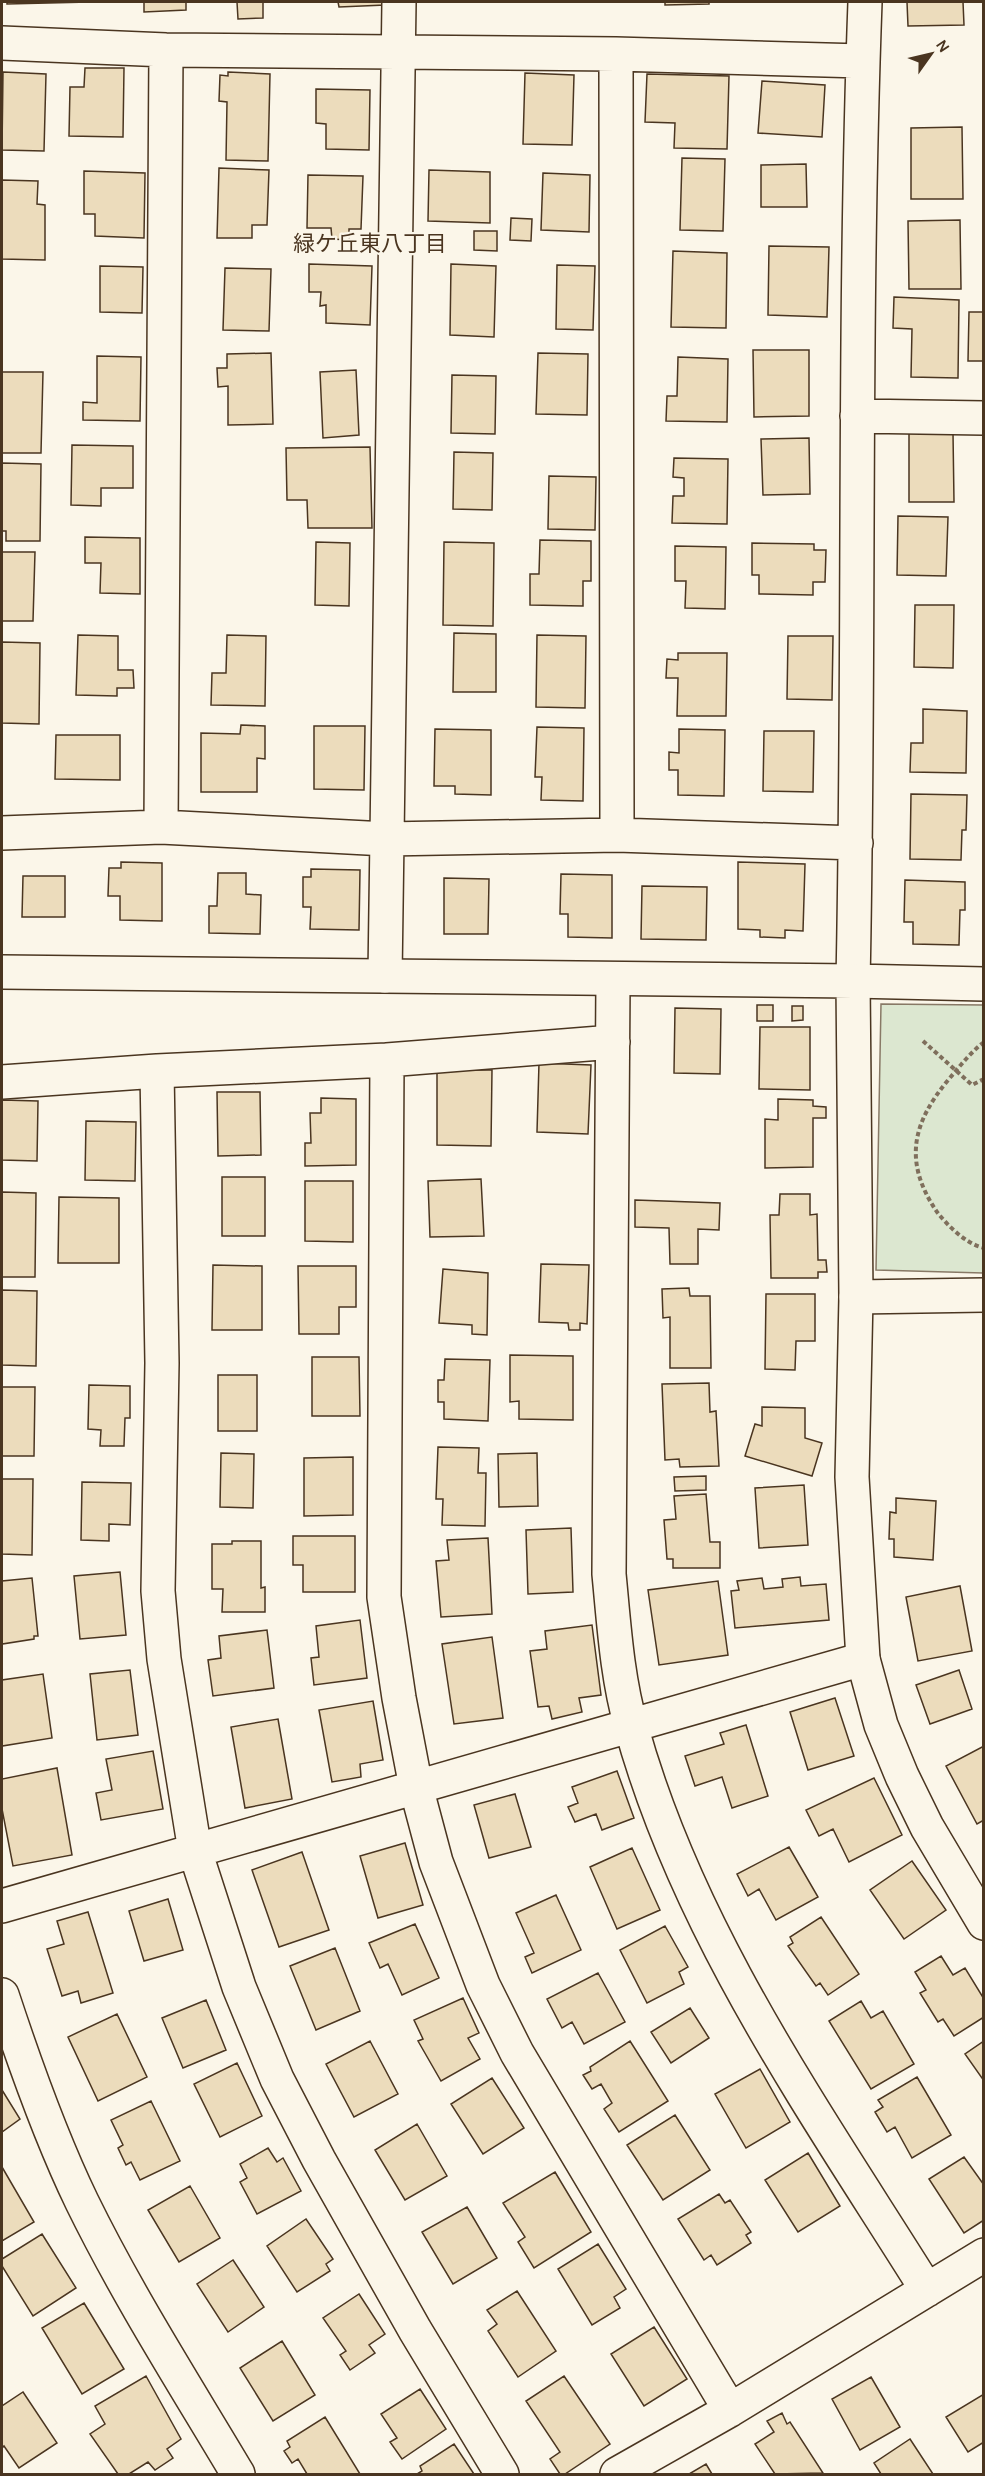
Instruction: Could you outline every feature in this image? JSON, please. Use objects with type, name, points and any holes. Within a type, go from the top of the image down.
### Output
[{"type":"street","points":[[385,976],[399,2]]},
{"type":"street","points":[[864,2],[857,416],[856,843],[853,981],[856,1297],[852,1478],[863,1659],[881,1725],[902,1776],[927,1827],[984,1923]]},
{"type":"street","points":[[2,43],[166,50],[616,54],[862,61]]},
{"type":"street","points":[[161,827],[166,50]]},
{"type":"street","points":[[616,54],[617,835]]},
{"type":"street","points":[[857,416],[984,418]]},
{"type":"street","points":[[2,832],[161,827],[386,839],[617,835],[856,843]]},
{"type":"street","points":[[2,972],[984,984]]},
{"type":"street","points":[[613,981],[609,1574],[617,1655],[630,1725],[648,1783],[687,1880],[728,1963],[770,2040],[927,2290]]},
{"type":"street","points":[[2,1082],[157,1071],[387,1060],[613,1042]]},
{"type":"street","points":[[387,1060],[384,1597],[399,1698],[416,1786],[436,1862],[488,1995],[517,2053],[730,2410]]},
{"type":"street","points":[[157,1071],[162,1363],[158,1591],[165,1659],[195,1851],[239,1987],[278,2079],[319,2160],[502,2475]]},
{"type":"street","points":[[856,1297],[984,1295]]},
{"type":"street","points":[[2,1906],[863,1659]]},
{"type":"street","points":[[2,1995],[56,2145],[81,2200],[104,2246],[238,2475]]},
{"type":"street","points":[[618,2475],[730,2410],[984,2255]]},
{"type":"path","points":[[923,1041],[972,1085],[984,1079]]},
{"type":"path","points":[[984,1042],[956,1071],[925,1111],[917,1135],[915,1155],[918,1177],[928,1198],[944,1220],[962,1236],[984,1248]]},
{"type":"green space","points":[[881,1004],[983,1005],[983,1273],[876,1270]]},
{"type":"building","points":[[7,2],[90,2],[7,4]]},
{"type":"building","points":[[144,2],[186,2],[186,10],[144,12]]},
{"type":"building","points":[[237,2],[263,2],[263,18],[238,19]]},
{"type":"building","points":[[338,2],[385,2],[385,5],[339,7]]},
{"type":"building","points":[[665,2],[709,2],[709,4],[665,5]]},
{"type":"building","points":[[907,2],[963,2],[964,25],[908,26]]},
{"type":"building","points":[[85,68],[124,68],[123,137],[69,136],[70,87],[84,87]]},
{"type":"building","points":[[3,72],[46,74],[44,151],[2,150]]},
{"type":"building","points":[[228,72],[270,74],[268,161],[226,160],[227,102],[219,101],[220,75],[228,76]]},
{"type":"building","points":[[525,73],[574,75],[572,145],[523,144]]},
{"type":"building","points":[[647,74],[729,76],[727,149],[674,148],[675,123],[645,122]]},
{"type":"building","points":[[762,81],[825,85],[822,137],[758,133]]},
{"type":"building","points":[[316,89],[370,90],[369,150],[326,149],[326,124],[316,123]]},
{"type":"building","points":[[962,127],[963,199],[911,199],[911,128]]},
{"type":"building","points":[[682,158],[725,159],[723,231],[680,230]]},
{"type":"building","points":[[806,164],[807,207],[761,207],[761,165]]},
{"type":"building","points":[[219,168],[269,170],[267,225],[252,225],[252,238],[217,238]]},
{"type":"building","points":[[429,170],[490,172],[490,223],[428,221]]},
{"type":"building","points":[[84,171],[145,173],[144,238],[95,236],[95,214],[84,214]]},
{"type":"building","points":[[543,173],[590,175],[589,232],[541,230]]},
{"type":"building","points":[[308,175],[363,176],[361,229],[349,229],[349,240],[332,239],[331,228],[307,228]]},
{"type":"building","points":[[2,180],[38,181],[37,204],[45,205],[45,260],[2,259]]},
{"type":"building","points":[[511,218],[532,219],[531,241],[510,240]]},
{"type":"building","points":[[960,220],[961,289],[909,289],[908,221]]},
{"type":"building","points":[[474,231],[497,231],[497,251],[474,250]]},
{"type":"building","points":[[769,246],[829,247],[827,317],[768,315]]},
{"type":"building","points":[[673,251],[727,253],[726,328],[671,327]]},
{"type":"building","points":[[309,264],[372,266],[370,325],[326,323],[326,305],[320,306],[321,292],[309,292]]},
{"type":"building","points":[[451,264],[496,266],[494,337],[450,335]]},
{"type":"building","points":[[557,265],[595,266],[593,330],[556,329]]},
{"type":"building","points":[[100,266],[143,267],[142,313],[100,312]]},
{"type":"building","points":[[225,268],[271,269],[269,331],[223,330]]},
{"type":"building","points":[[894,297],[959,300],[958,378],[911,377],[912,329],[893,328]]},
{"type":"building","points":[[969,312],[984,312],[984,361],[968,361]]},
{"type":"building","points":[[753,350],[809,350],[809,416],[754,417]]},
{"type":"building","points":[[271,353],[273,424],[228,425],[228,386],[218,387],[217,368],[227,368],[227,354]]},
{"type":"building","points":[[538,353],[588,354],[587,415],[536,414]]},
{"type":"building","points":[[97,356],[141,357],[140,421],[83,420],[83,402],[97,403]]},
{"type":"building","points":[[678,357],[728,359],[727,422],[666,421],[667,396],[677,396]]},
{"type":"building","points":[[356,370],[359,435],[323,438],[320,372]]},
{"type":"building","points":[[2,372],[43,372],[41,453],[2,453]]},
{"type":"building","points":[[452,375],[496,376],[495,434],[451,433]]},
{"type":"building","points":[[909,433],[953,433],[954,502],[909,502]]},
{"type":"building","points":[[809,438],[810,494],[763,495],[761,439]]},
{"type":"building","points":[[72,445],[133,446],[133,488],[101,488],[101,506],[71,505]]},
{"type":"building","points":[[370,447],[372,528],[308,528],[307,500],[287,500],[286,448]]},
{"type":"building","points":[[454,452],[493,453],[492,510],[453,509]]},
{"type":"building","points":[[674,458],[728,459],[727,524],[672,523],[673,496],[684,496],[684,478],[673,477]]},
{"type":"building","points":[[2,463],[41,464],[40,541],[6,541],[6,531],[2,531]]},
{"type":"building","points":[[549,476],[596,477],[595,530],[548,529]]},
{"type":"building","points":[[898,516],[948,517],[946,576],[897,575]]},
{"type":"building","points":[[85,537],[140,538],[140,594],[100,593],[101,563],[85,563]]},
{"type":"building","points":[[540,540],[591,541],[591,581],[583,581],[583,606],[530,605],[530,574],[539,574]]},
{"type":"building","points":[[316,542],[350,543],[349,606],[315,605]]},
{"type":"building","points":[[444,542],[494,543],[493,626],[443,625]]},
{"type":"building","points":[[752,543],[814,544],[814,550],[826,550],[825,582],[813,582],[813,595],[759,594],[759,575],[752,575]]},
{"type":"building","points":[[675,546],[726,547],[725,609],[685,608],[686,581],[675,581]]},
{"type":"building","points":[[2,552],[35,552],[33,621],[2,621]]},
{"type":"building","points":[[915,605],[954,605],[953,668],[914,667]]},
{"type":"building","points":[[454,633],[496,634],[496,692],[453,692]]},
{"type":"building","points":[[78,635],[118,636],[118,670],[133,670],[134,688],[117,688],[117,696],[76,695]]},
{"type":"building","points":[[227,635],[266,636],[265,706],[211,705],[212,673],[226,673]]},
{"type":"building","points":[[537,635],[586,636],[585,708],[536,707]]},
{"type":"building","points":[[788,636],[833,636],[832,700],[787,699]]},
{"type":"building","points":[[2,642],[40,643],[39,724],[2,723]]},
{"type":"building","points":[[678,653],[727,653],[726,716],[677,716],[678,678],[666,678],[667,659],[678,660]]},
{"type":"building","points":[[923,709],[967,711],[966,773],[910,772],[911,743],[923,743]]},
{"type":"building","points":[[241,725],[265,726],[265,759],[257,758],[257,792],[201,792],[201,733],[240,734]]},
{"type":"building","points":[[314,726],[365,726],[364,790],[314,789]]},
{"type":"building","points":[[537,727],[584,728],[583,801],[541,800],[542,777],[535,777]]},
{"type":"building","points":[[435,729],[491,730],[491,795],[455,794],[455,786],[434,786]]},
{"type":"building","points":[[679,729],[725,730],[724,796],[678,795],[678,770],[669,770],[669,752],[679,753]]},
{"type":"building","points":[[764,731],[814,731],[813,792],[763,791]]},
{"type":"building","points":[[56,735],[120,735],[120,780],[55,779]]},
{"type":"building","points":[[911,794],[967,795],[966,830],[962,830],[961,860],[910,859]]},
{"type":"building","points":[[121,862],[162,863],[162,921],[120,920],[120,896],[108,896],[109,868],[121,868]]},
{"type":"building","points":[[738,862],[805,864],[803,931],[785,930],[785,938],[760,937],[760,930],[738,929]]},
{"type":"building","points":[[311,869],[360,870],[359,930],[310,929],[311,907],[303,907],[303,877],[311,877]]},
{"type":"building","points":[[218,873],[246,873],[246,894],[261,895],[260,934],[209,933],[209,906],[217,906]]},
{"type":"building","points":[[561,874],[612,875],[612,938],[568,937],[568,914],[560,914]]},
{"type":"building","points":[[23,876],[65,876],[65,917],[22,917]]},
{"type":"building","points":[[444,878],[489,879],[488,934],[444,934]]},
{"type":"building","points":[[905,880],[965,882],[965,910],[960,910],[959,945],[913,944],[913,922],[904,922]]},
{"type":"building","points":[[642,886],[707,887],[706,940],[641,939]]},
{"type":"building","points":[[757,1005],[773,1005],[773,1021],[757,1021]]},
{"type":"building","points":[[792,1006],[803,1006],[803,1020],[792,1021]]},
{"type":"building","points":[[675,1008],[721,1009],[720,1074],[674,1073]]},
{"type":"building","points":[[760,1027],[810,1027],[810,1090],[759,1089]]},
{"type":"building","points":[[539,1063],[591,1065],[588,1134],[537,1132]]},
{"type":"building","points":[[437,1070],[492,1070],[491,1146],[437,1145]]},
{"type":"building","points":[[217,1092],[260,1092],[261,1155],[218,1156]]},
{"type":"building","points":[[321,1098],[356,1099],[356,1165],[305,1166],[305,1143],[311,1143],[310,1113],[321,1113]]},
{"type":"building","points":[[778,1099],[813,1100],[813,1106],[826,1107],[826,1118],[813,1118],[813,1167],[765,1168],[765,1119],[778,1120]]},
{"type":"building","points":[[2,1100],[38,1101],[37,1161],[2,1160]]},
{"type":"building","points":[[86,1121],[136,1122],[135,1181],[85,1180]]},
{"type":"building","points":[[222,1177],[265,1177],[265,1236],[222,1236]]},
{"type":"building","points":[[481,1179],[484,1236],[430,1237],[428,1181]]},
{"type":"building","points":[[305,1181],[353,1181],[353,1242],[305,1241]]},
{"type":"building","points":[[2,1192],[36,1193],[35,1277],[2,1277]]},
{"type":"building","points":[[780,1194],[810,1194],[810,1215],[817,1214],[818,1260],[826,1260],[827,1272],[818,1272],[818,1278],[771,1278],[770,1215],[779,1215]]},
{"type":"building","points":[[59,1197],[119,1198],[119,1263],[58,1263]]},
{"type":"building","points":[[635,1200],[720,1203],[719,1230],[698,1229],[698,1264],[670,1264],[669,1228],[635,1227]]},
{"type":"building","points":[[541,1264],[589,1265],[587,1324],[580,1323],[580,1330],[569,1330],[568,1323],[539,1322]]},
{"type":"building","points":[[213,1265],[262,1266],[262,1330],[212,1330]]},
{"type":"building","points":[[298,1266],[356,1266],[356,1307],[339,1307],[339,1334],[299,1334]]},
{"type":"building","points":[[443,1269],[488,1273],[487,1335],[472,1334],[472,1325],[439,1323]]},
{"type":"building","points":[[689,1288],[690,1296],[710,1296],[711,1368],[670,1368],[670,1317],[663,1318],[662,1289]]},
{"type":"building","points":[[2,1290],[37,1291],[36,1366],[2,1365]]},
{"type":"building","points":[[766,1294],[815,1294],[815,1341],[796,1341],[795,1370],[765,1369]]},
{"type":"building","points":[[510,1355],[573,1356],[573,1420],[519,1419],[519,1401],[510,1402]]},
{"type":"building","points":[[312,1357],[359,1357],[360,1416],[312,1416]]},
{"type":"building","points":[[445,1359],[490,1360],[488,1421],[444,1419],[444,1402],[438,1402],[438,1380],[444,1380]]},
{"type":"building","points":[[218,1375],[257,1375],[257,1431],[218,1431]]},
{"type":"building","points":[[709,1383],[710,1412],[716,1411],[719,1466],[680,1467],[679,1459],[665,1460],[662,1384]]},
{"type":"building","points":[[89,1385],[130,1386],[130,1418],[125,1418],[124,1446],[100,1446],[101,1430],[88,1429]]},
{"type":"building","points":[[2,1387],[35,1387],[34,1456],[2,1456]]},
{"type":"building","points":[[762,1407],[805,1408],[805,1438],[822,1443],[812,1476],[745,1456],[755,1424],[762,1426]]},
{"type":"building","points":[[438,1447],[479,1448],[478,1473],[486,1473],[485,1526],[442,1525],[443,1499],[436,1499]]},
{"type":"building","points":[[221,1453],[254,1454],[253,1508],[220,1507]]},
{"type":"building","points":[[537,1453],[538,1506],[499,1507],[498,1454]]},
{"type":"building","points":[[353,1457],[353,1515],[304,1516],[304,1458]]},
{"type":"building","points":[[706,1476],[706,1490],[675,1491],[674,1477]]},
{"type":"building","points":[[2,1479],[33,1479],[32,1555],[2,1554]]},
{"type":"building","points":[[82,1482],[131,1483],[130,1525],[109,1524],[109,1541],[81,1540]]},
{"type":"building","points":[[804,1485],[808,1545],[759,1548],[755,1488]]},
{"type":"building","points":[[706,1494],[710,1542],[720,1542],[720,1568],[673,1568],[673,1559],[667,1559],[664,1520],[676,1519],[674,1496]]},
{"type":"building","points":[[896,1498],[936,1501],[933,1560],[894,1557],[894,1539],[889,1539],[890,1512],[896,1513]]},
{"type":"building","points":[[571,1528],[573,1592],[528,1594],[526,1530]]},
{"type":"building","points":[[293,1536],[355,1536],[355,1592],[303,1592],[303,1565],[293,1565]]},
{"type":"building","points":[[488,1538],[492,1614],[441,1617],[436,1561],[449,1560],[447,1540]]},
{"type":"building","points":[[232,1541],[261,1541],[261,1588],[265,1587],[265,1612],[222,1612],[223,1589],[212,1589],[212,1544],[232,1544]]},
{"type":"building","points":[[120,1572],[126,1635],[80,1639],[74,1576]]},
{"type":"building","points":[[800,1577],[801,1586],[826,1584],[829,1620],[735,1628],[731,1591],[739,1590],[737,1581],[762,1578],[764,1589],[783,1587],[782,1579]]},
{"type":"building","points":[[32,1578],[38,1636],[34,1636],[34,1639],[2,1644],[2,1581]]},
{"type":"building","points":[[718,1581],[728,1655],[659,1665],[648,1590]]},
{"type":"building","points":[[960,1586],[972,1651],[918,1661],[906,1597]]},
{"type":"building","points":[[360,1620],[367,1678],[314,1685],[311,1658],[319,1657],[316,1626]]},
{"type":"building","points":[[592,1625],[601,1695],[579,1698],[582,1712],[552,1719],[549,1706],[538,1707],[530,1651],[547,1649],[545,1631]]},
{"type":"building","points":[[267,1630],[274,1688],[213,1696],[208,1660],[221,1658],[219,1636]]},
{"type":"building","points":[[492,1637],[503,1718],[454,1724],[442,1644]]},
{"type":"building","points":[[130,1670],[138,1735],[97,1740],[90,1674]]},
{"type":"building","points":[[959,1670],[972,1709],[930,1724],[916,1685]]},
{"type":"building","points":[[43,1674],[52,1738],[2,1746],[2,1680]]},
{"type":"building","points":[[835,1698],[854,1756],[808,1770],[790,1712]]},
{"type":"building","points":[[373,1701],[383,1760],[360,1764],[361,1777],[332,1782],[319,1710]]},
{"type":"building","points":[[278,1719],[292,1799],[245,1808],[231,1727]]},
{"type":"building","points":[[746,1725],[768,1796],[732,1808],[722,1777],[695,1786],[685,1756],[724,1744],[720,1733]]},
{"type":"building","points":[[984,1746],[984,1820],[977,1824],[946,1766]]},
{"type":"building","points":[[153,1751],[163,1809],[101,1820],[96,1793],[112,1790],[106,1759]]},
{"type":"building","points":[[57,1768],[72,1855],[13,1866],[2,1809],[2,1779]]},
{"type":"building","points":[[617,1771],[634,1818],[602,1830],[596,1814],[575,1822],[568,1807],[578,1803],[572,1787]]},
{"type":"building","points":[[874,1778],[902,1835],[849,1862],[833,1829],[819,1836],[806,1810]]},
{"type":"building","points":[[515,1794],[531,1847],[489,1858],[474,1805]]},
{"type":"building","points":[[405,1843],[423,1905],[378,1918],[360,1856]]},
{"type":"building","points":[[789,1847],[818,1897],[776,1920],[759,1889],[748,1896],[737,1874]]},
{"type":"building","points":[[632,1848],[660,1910],[617,1929],[590,1867]]},
{"type":"building","points":[[302,1852],[329,1930],[279,1947],[252,1870]]},
{"type":"building","points":[[912,1861],[946,1910],[904,1939],[870,1890]]},
{"type":"building","points":[[556,1895],[581,1950],[532,1973],[525,1957],[534,1953],[516,1913]]},
{"type":"building","points":[[168,1899],[183,1950],[144,1961],[129,1911]]},
{"type":"building","points":[[88,1912],[113,1993],[81,2003],[78,1991],[62,1996],[47,1949],[64,1944],[57,1921]]},
{"type":"building","points":[[821,1917],[859,1974],[828,1995],[820,1983],[816,1986],[788,1946],[793,1943],[790,1937]]},
{"type":"building","points":[[415,1924],[439,1978],[402,1995],[388,1964],[380,1968],[369,1943]]},
{"type":"building","points":[[665,1926],[688,1967],[679,1972],[684,1984],[647,2003],[620,1950]]},
{"type":"building","points":[[335,1948],[360,2011],[316,2030],[290,1966]]},
{"type":"building","points":[[941,1956],[953,1975],[965,1968],[984,1999],[984,2017],[954,2036],[943,2019],[938,2022],[920,1993],[926,1990],[915,1972]]},
{"type":"building","points":[[598,1973],[625,2022],[584,2044],[572,2022],[562,2028],[547,1999]]},
{"type":"building","points":[[463,1998],[479,2033],[468,2038],[480,2059],[441,2081],[418,2041],[423,2039],[414,2020]]},
{"type":"building","points":[[206,2000],[226,2050],[183,2068],[162,2018]]},
{"type":"building","points":[[861,2001],[871,2018],[883,2011],[914,2064],[871,2089],[829,2021]]},
{"type":"building","points":[[690,2008],[709,2038],[671,2063],[651,2032]]},
{"type":"building","points":[[117,2014],[147,2077],[98,2101],[68,2037]]},
{"type":"building","points":[[370,2041],[398,2094],[354,2117],[326,2064]]},
{"type":"building","points":[[630,2041],[668,2101],[619,2132],[604,2109],[612,2103],[601,2084],[592,2089],[583,2075],[591,2071],[590,2067]]},
{"type":"building","points":[[984,2041],[984,2081],[965,2054]]},
{"type":"building","points":[[237,2063],[262,2116],[220,2137],[194,2084]]},
{"type":"building","points":[[760,2069],[790,2122],[746,2148],[715,2094]]},
{"type":"building","points":[[917,2077],[951,2135],[912,2158],[895,2127],[887,2132],[875,2112],[883,2107],[878,2100]]},
{"type":"building","points":[[492,2078],[524,2128],[483,2154],[451,2104]]},
{"type":"building","points":[[2,2090],[20,2119],[2,2132]]},
{"type":"building","points":[[151,2101],[180,2161],[140,2180],[131,2162],[126,2165],[118,2148],[123,2145],[111,2120]]},
{"type":"building","points":[[675,2115],[710,2170],[663,2200],[627,2145]]},
{"type":"building","points":[[417,2124],[447,2176],[405,2200],[375,2150]]},
{"type":"building","points":[[268,2148],[277,2162],[283,2158],[301,2191],[257,2214],[240,2182],[247,2178],[240,2164]]},
{"type":"building","points":[[808,2153],[840,2206],[798,2232],[765,2180]]},
{"type":"building","points":[[964,2157],[984,2185],[984,2220],[964,2233],[929,2179]]},
{"type":"building","points":[[2,2167],[34,2222],[2,2241]]},
{"type":"building","points":[[555,2172],[591,2232],[534,2268],[518,2242],[525,2237],[503,2203]]},
{"type":"building","points":[[190,2186],[220,2238],[179,2262],[148,2210]]},
{"type":"building","points":[[719,2194],[725,2203],[730,2200],[751,2232],[746,2235],[751,2243],[717,2265],[711,2255],[704,2260],[678,2219]]},
{"type":"building","points":[[467,2207],[497,2258],[453,2284],[422,2232]]},
{"type":"building","points":[[306,2219],[333,2259],[326,2264],[330,2271],[297,2292],[267,2246]]},
{"type":"building","points":[[42,2234],[76,2288],[33,2316],[2,2266],[2,2259]]},
{"type":"building","points":[[598,2244],[626,2289],[614,2297],[620,2308],[592,2325],[558,2269]]},
{"type":"building","points":[[233,2260],[264,2307],[228,2332],[197,2284]]},
{"type":"building","points":[[517,2291],[556,2351],[518,2377],[488,2331],[497,2324],[487,2310]]},
{"type":"building","points":[[359,2294],[385,2334],[369,2345],[375,2353],[350,2370],[340,2355],[346,2351],[323,2318]]},
{"type":"building","points":[[84,2303],[124,2369],[82,2394],[42,2328]]},
{"type":"building","points":[[654,2327],[687,2379],[644,2406],[611,2354]]},
{"type":"building","points":[[282,2341],[315,2395],[273,2421],[240,2368]]},
{"type":"building","points":[[146,2376],[181,2439],[167,2449],[173,2458],[155,2470],[148,2462],[129,2474],[118,2474],[90,2434],[105,2424],[95,2406]]},
{"type":"building","points":[[564,2376],[610,2444],[565,2474],[560,2474],[550,2459],[560,2452],[526,2401]]},
{"type":"building","points":[[871,2377],[900,2427],[860,2450],[832,2399]]},
{"type":"building","points":[[420,2389],[446,2429],[402,2459],[390,2442],[397,2438],[381,2414]]},
{"type":"building","points":[[23,2392],[57,2443],[19,2468],[4,2446],[2,2448],[2,2406]]},
{"type":"building","points":[[984,2394],[984,2442],[968,2452],[946,2417]]},
{"type":"building","points":[[782,2413],[787,2424],[790,2422],[823,2473],[775,2474],[755,2444],[774,2432],[767,2421]]},
{"type":"building","points":[[325,2417],[360,2474],[307,2474],[298,2459],[292,2463],[284,2451],[290,2447],[287,2441]]},
{"type":"building","points":[[910,2439],[933,2474],[881,2474],[874,2463]]},
{"type":"building","points":[[454,2444],[474,2474],[417,2474],[422,2471],[420,2466]]},
{"type":"building","points":[[706,2464],[712,2474],[689,2474]]},
{"type":"district","name":"緑ケ丘東八丁目","points":[[370,244]]}]
